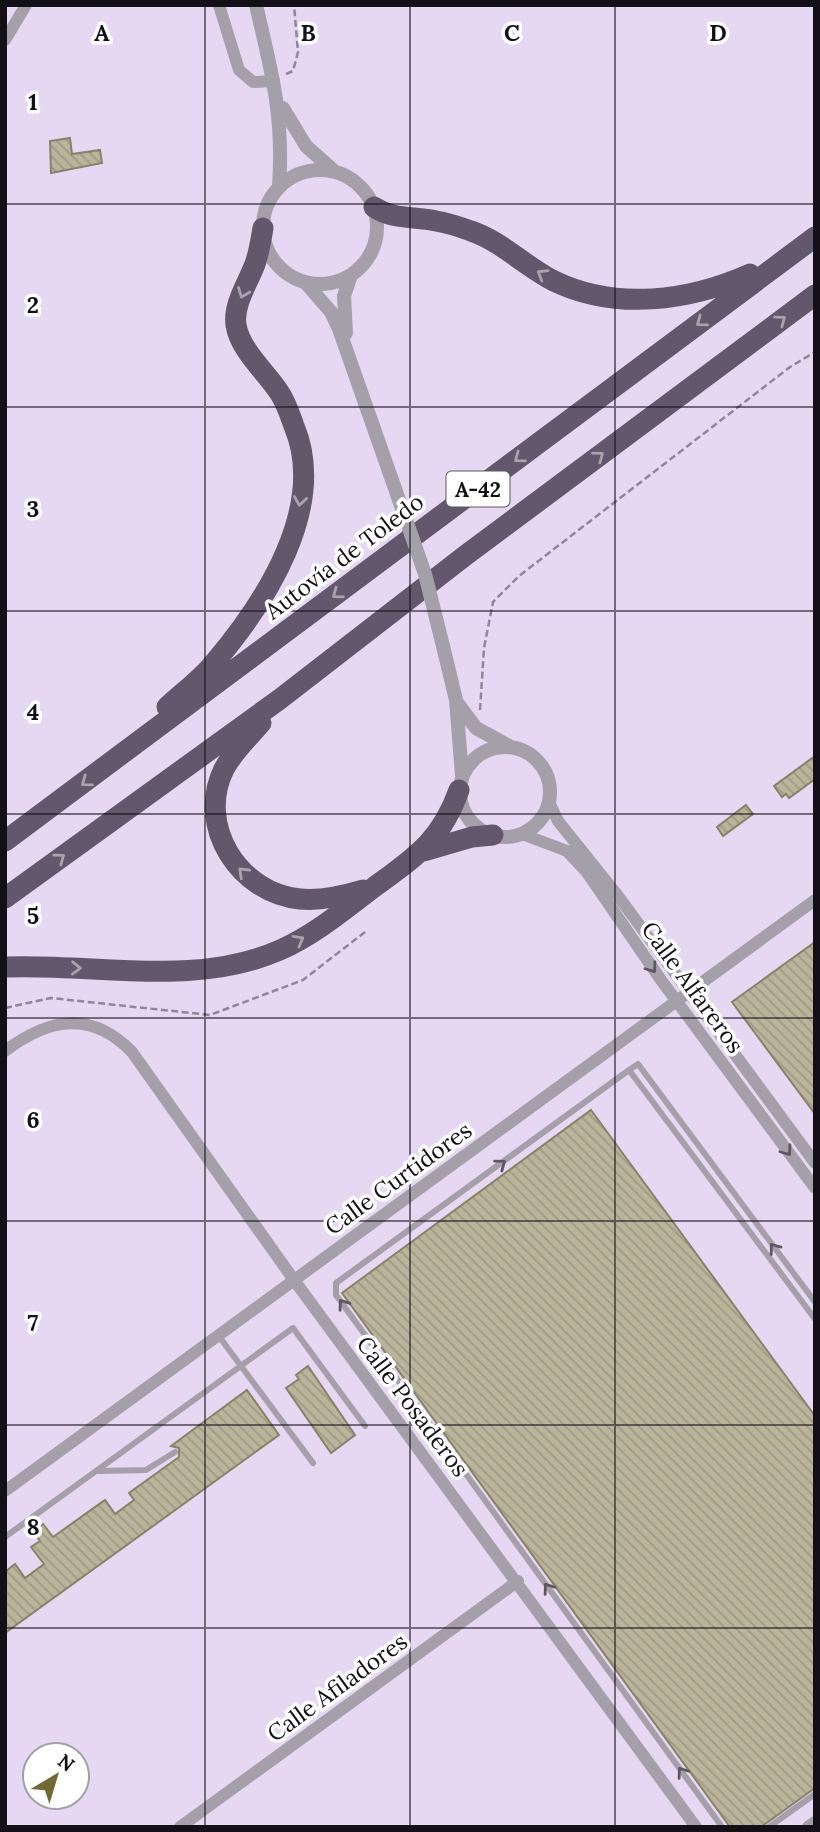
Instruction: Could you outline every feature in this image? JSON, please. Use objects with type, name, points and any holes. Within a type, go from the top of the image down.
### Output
[{"type":"highway","points":[[374,207],[392,216],[437,221],[475,232],[554,281],[605,297],[640,299],[697,294],[784,259]]},
{"type":"highway","points":[[141,741],[148,724],[213,665],[242,626],[284,556],[298,515],[304,476],[300,440],[281,394],[239,338],[236,323],[236,312],[256,262],[263,228]]},
{"type":"highway","name":"Autovía de Toledo","points":[[5,841],[815,237]]},
{"type":"highway","name":"A-42","points":[[5,898],[280,699],[466,555],[815,295]]},
{"type":"highway","points":[[280,699],[224,769],[217,791],[216,813],[226,852],[250,879],[290,897],[321,899],[376,886]]},
{"type":"highway","points":[[5,967],[187,971],[252,960],[311,934],[424,851],[442,829],[461,783]]},
{"type":"highway","points":[[424,851],[472,837],[493,835]]},
{"type":"street","points":[[5,40],[26,5]]},
{"type":"street","points":[[219,5],[239,70],[253,82],[275,86]]},
{"type":"street","points":[[256,5],[275,86],[282,135],[279,187]]},
{"type":"street","points":[[275,86],[295,131],[334,171],[363,188],[374,207],[376,240],[367,260],[351,275],[334,282],[305,282]]},
{"type":"street","points":[[334,171],[304,172],[279,187],[267,206],[263,228],[272,258],[286,273],[305,282],[331,312],[348,352],[425,574],[456,700],[462,805],[469,819],[480,830],[493,835],[522,834],[543,815],[548,802],[550,788],[538,761],[526,752],[475,728],[456,700]]},
{"type":"street","points":[[348,352],[344,296],[351,275]]},
{"type":"street","points":[[461,783],[470,762],[482,752],[496,747],[512,747]]},
{"type":"street","name":"Calle Alfareros","points":[[548,802],[558,821],[815,1163]]},
{"type":"street","name":"Calle Alfareros","points":[[522,834],[567,851],[586,871],[677,1001],[815,1188]]},
{"type":"street","name":"Calle Curtidores","points":[[5,1491],[815,900]]},
{"type":"street","name":"Calle Posaderos","points":[[5,1051],[51,1024],[87,1024],[116,1035],[132,1052],[293,1280],[518,1581],[696,1827]]},
{"type":"street","name":"Calle Afiladores","points":[[180,1827],[518,1581]]},
{"type":"street","points":[[808,1827],[815,1822]]},
{"type":"lane","points":[[722,1827],[336,1295],[335,1283],[638,1064],[815,1302]]},
{"type":"lane","points":[[629,1070],[815,1318]]},
{"type":"lane","points":[[5,1537],[293,1328],[365,1426]]},
{"type":"lane","points":[[218,1335],[313,1463]]},
{"type":"lane","points":[[96,1471],[146,1471],[176,1452]]},
{"type":"lane","points":[[769,1827],[815,1794]]},
{"type":"path","points":[[275,86],[293,71],[298,52],[294,5]]},
{"type":"path","points":[[481,710],[484,648],[493,602],[519,576],[790,367],[815,352]]},
{"type":"path","points":[[5,1009],[51,998],[210,1015],[303,980],[365,932]]},
{"type":"building","points":[[70,138],[72,154],[100,150],[102,163],[51,173],[50,141]]},
{"type":"building","points":[[815,756],[815,779],[789,798],[786,794],[782,797],[774,786]]},
{"type":"building","points":[[746,805],[753,814],[723,836],[717,827]]},
{"type":"building","points":[[815,942],[815,1114],[732,1002]]},
{"type":"building","points":[[591,1110],[815,1416],[815,1788],[761,1827],[730,1827],[342,1293]]},
{"type":"building","points":[[308,1366],[355,1435],[331,1453],[286,1388],[299,1379],[296,1375]]},
{"type":"building","points":[[247,1390],[279,1435],[5,1633],[5,1572],[15,1564],[25,1578],[44,1564],[31,1547],[40,1541],[33,1531],[43,1524],[53,1537],[105,1500],[115,1514],[134,1500],[129,1493],[179,1457],[179,1448],[171,1446]]}]
